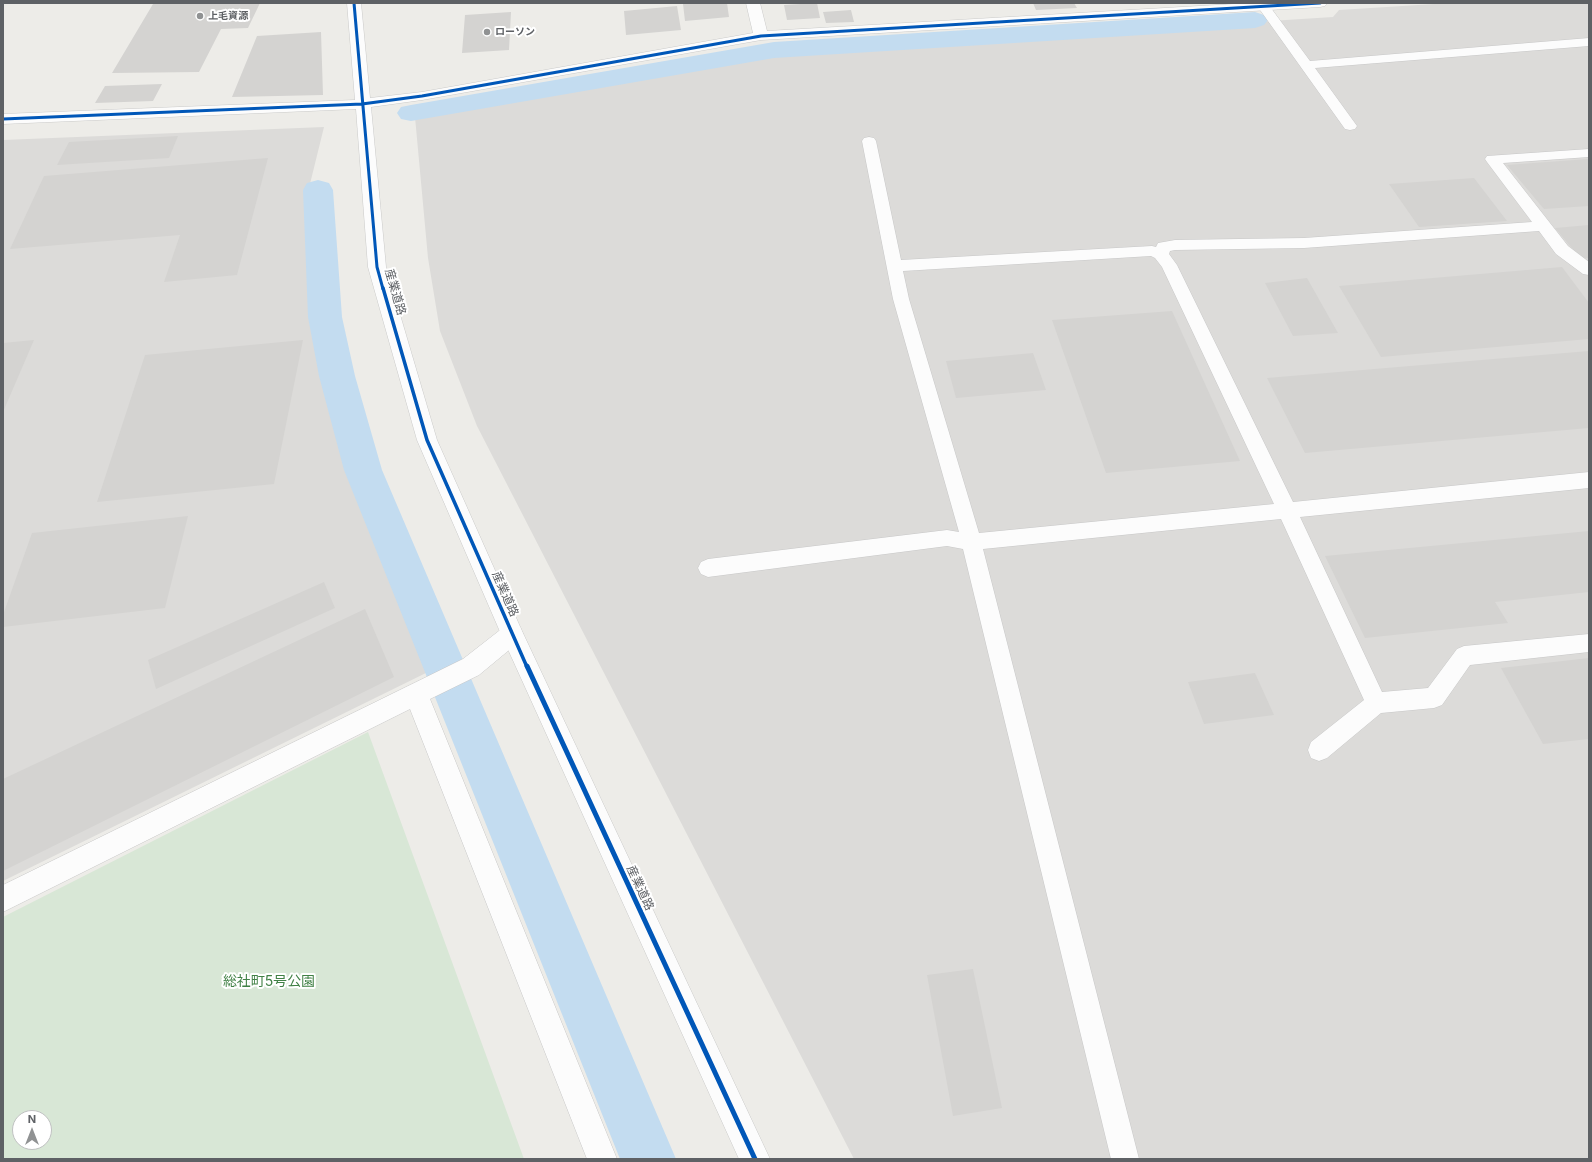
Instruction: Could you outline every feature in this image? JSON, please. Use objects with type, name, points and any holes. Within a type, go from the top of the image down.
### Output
[{"type":"street","name":"産業道路","points":[[354,3],[377,267],[427,440],[512,634],[755,1159]]},
{"type":"street","points":[[753,3],[761,36]]},
{"type":"street","points":[[3,119],[362,104],[422,96],[761,36],[1243,5],[1264,7],[1320,3]]},
{"type":"street","points":[[3,899],[471,667],[512,634]]},
{"type":"street","points":[[416,693],[602,1159]]},
{"type":"lane","points":[[1264,7],[1350,126]]},
{"type":"lane","points":[[1306,65],[1589,42]]},
{"type":"lane","points":[[869,141],[876,182],[901,298],[971,542],[1125,1159]]},
{"type":"lane","points":[[1589,153],[1492,159],[1562,250],[1589,270]]},
{"type":"lane","points":[[1161,254],[1164,247],[1175,245],[1304,242],[1544,226]]},
{"type":"lane","points":[[894,266],[1152,251],[1161,254],[1169,265],[1287,510],[1376,703]]},
{"type":"lane","points":[[708,568],[947,538],[971,542],[1589,480]]},
{"type":"lane","points":[[1319,750],[1376,703],[1434,698],[1464,656],[1589,643]]},
{"type":"shaded area","points":[[1450,3],[1589,3],[1589,1159],[854,1159],[477,426],[440,331],[428,258],[415,117],[769,53],[1333,17],[1339,10]]},
{"type":"shaded area","points":[[324,127],[308,192],[314,306],[337,438],[430,671],[3,881],[3,140]]},
{"type":"green space","name":"総社町5号公園","points":[[368,732],[524,1159],[3,1159],[3,917]]},
{"type":"building","points":[[260,3],[248,28],[221,29],[199,72],[112,73],[153,4]]},
{"type":"building","points":[[727,3],[729,17],[685,21],[683,4]]},
{"type":"building","points":[[817,3],[820,18],[787,20],[784,5]]},
{"type":"building","points":[[1033,3],[1074,3],[1077,8],[1036,10]]},
{"type":"building","points":[[677,6],[681,30],[626,35],[624,11]]},
{"type":"building","points":[[851,10],[854,22],[826,23],[823,12]]},
{"type":"building","name":"ローソン","points":[[511,12],[509,50],[462,53],[465,15]]},
{"type":"building","points":[[321,32],[323,95],[232,97],[257,36]]},
{"type":"building","points":[[162,84],[153,101],[95,103],[105,86]]},
{"type":"building","points":[[178,136],[169,158],[57,165],[69,142]]},
{"type":"building","points":[[268,158],[237,275],[164,282],[180,235],[10,249],[44,176]]},
{"type":"building","points":[[1588,159],[1589,206],[1544,209],[1507,165]]},
{"type":"building","points":[[1474,178],[1507,221],[1419,227],[1389,184]]},
{"type":"building","points":[[1589,225],[1589,258],[1581,259],[1555,228]]},
{"type":"building","points":[[1562,267],[1589,303],[1589,339],[1381,357],[1339,286]]},
{"type":"building","points":[[1307,278],[1338,333],[1293,336],[1265,283]]},
{"type":"building","points":[[1172,311],[1240,461],[1106,473],[1052,320]]},
{"type":"building","points":[[34,340],[3,412],[3,343]]},
{"type":"building","points":[[303,340],[274,484],[97,502],[145,355]]},
{"type":"building","points":[[1589,351],[1589,428],[1305,453],[1267,378]]},
{"type":"building","points":[[1033,353],[1046,390],[956,398],[946,361]]},
{"type":"building","points":[[188,516],[165,608],[3,627],[3,615],[32,533]]},
{"type":"building","points":[[1589,531],[1589,592],[1495,602],[1508,623],[1365,638],[1325,556]]},
{"type":"building","points":[[324,582],[335,608],[156,689],[148,660]]},
{"type":"building","points":[[365,609],[394,677],[3,871],[3,779]]},
{"type":"building","points":[[1589,658],[1589,739],[1543,744],[1501,668]]},
{"type":"building","points":[[1255,673],[1274,715],[1204,724],[1188,682]]},
{"type":"building","points":[[973,969],[1002,1108],[953,1116],[927,975]]},
{"type":"waterway","points":[[411,113],[774,50],[1255,20]]},
{"type":"waterway","points":[[318,190],[325,317],[337,376],[363,470],[648,1159]]},
{"type":"cycle path","points":[[354,3],[377,267],[427,440],[512,634],[755,1159]]},
{"type":"cycle path","points":[[3,119],[362,104],[422,96],[761,36],[1320,3]]},
{"type":"place","name":"上毛資源","points":[[200,16]]},
{"type":"place","name":"ローソン","points":[[487,32]]}]
